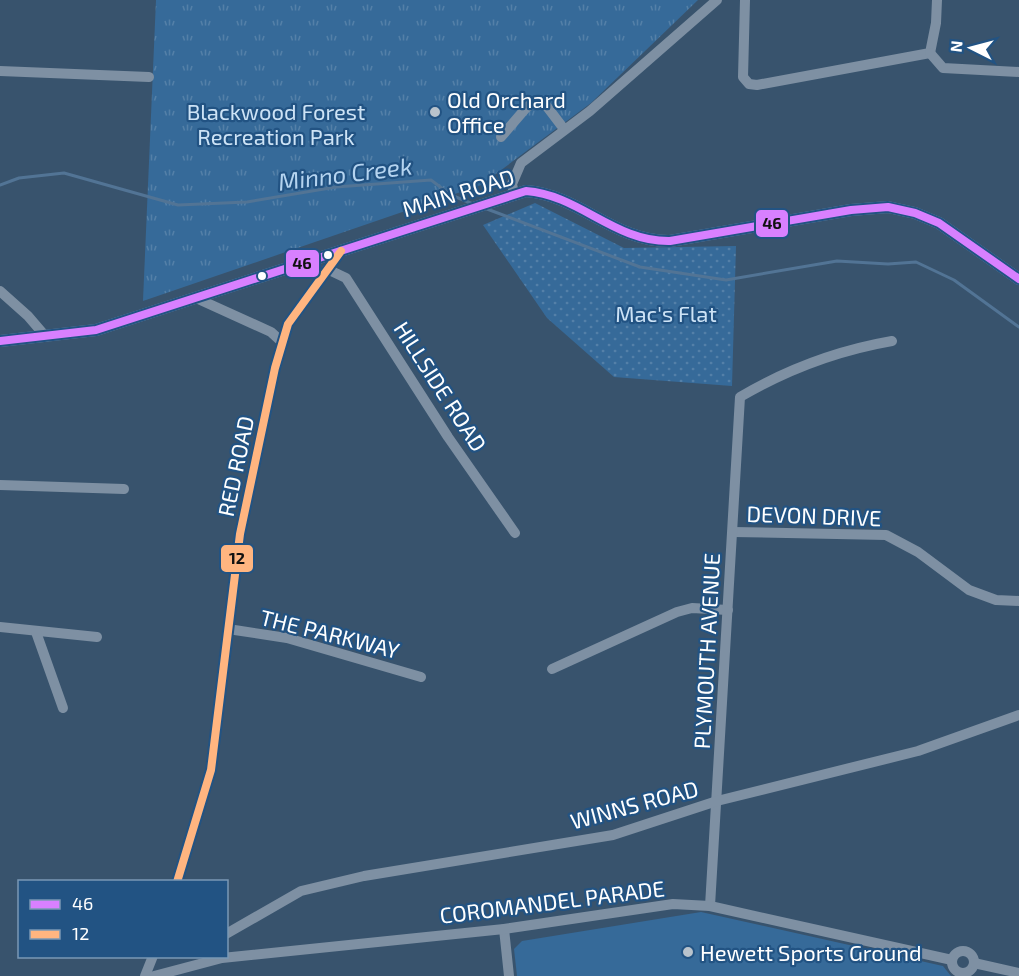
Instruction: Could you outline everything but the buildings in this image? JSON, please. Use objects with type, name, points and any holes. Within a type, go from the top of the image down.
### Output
[{"type":"main road","name":"MAIN ROAD","points":[[0,341],[96,330],[526,191],[555,196],[648,241],[670,241],[851,210],[888,207],[915,213],[939,223],[1019,279]]},
{"type":"street","points":[[514,194],[512,184],[521,164],[590,111],[717,0]]},
{"type":"street","points":[[745,0],[743,77],[749,84],[757,85],[930,53]]},
{"type":"street","points":[[930,53],[936,23],[937,0]]},
{"type":"street","points":[[930,53],[943,68],[1019,72]]},
{"type":"street","points":[[0,71],[149,77]]},
{"type":"street","points":[[501,137],[534,102],[545,104],[564,129]]},
{"type":"street","name":"RED ROAD","points":[[178,880],[211,770],[240,534],[283,343],[288,324],[341,251]]},
{"type":"street","name":"HILLSIDE ROAD","points":[[327,269],[346,278],[448,437],[515,533]]},
{"type":"street","points":[[0,291],[28,316],[46,337]]},
{"type":"street","points":[[196,298],[271,332],[283,343]]},
{"type":"street","name":"PLYMOUTH AVENUE","points":[[710,906],[740,398],[833,355],[854,348],[892,342]]},
{"type":"street","points":[[0,485],[124,489]]},
{"type":"street","name":"DEVON DRIVE","points":[[733,532],[886,535],[918,552],[969,590],[996,600],[1019,601]]},
{"type":"street","points":[[552,669],[677,612],[692,608],[728,610]]},
{"type":"street","points":[[0,627],[97,637]]},
{"type":"street","name":"THE PARKWAY","points":[[228,628],[287,638],[421,677]]},
{"type":"street","points":[[36,632],[63,708]]},
{"type":"street","name":"WINNS ROAD","points":[[228,933],[301,891],[364,876],[613,835],[717,801],[918,751],[1019,715]]},
{"type":"street","name":"COROMANDEL PARADE","points":[[228,957],[504,929],[673,904],[710,906],[952,960]]},
{"type":"street","points":[[504,929],[509,976]]},
{"type":"street","points":[[966,951],[972,956],[974,963],[971,970],[961,974],[953,967],[952,960],[955,954],[966,951]]},
{"type":"street","points":[[145,976],[153,958]]},
{"type":"street","name":"COROMANDEL PARADE","points":[[154,976],[216,958]]},
{"type":"street","points":[[974,963],[1019,973]]},
{"type":"green space","name":"Blackwood Forest Recreation Park","points":[[156,0],[698,0],[591,103],[481,185],[143,301]]},
{"type":"green space","name":"Mac's Flat","points":[[535,203],[624,248],[736,246],[732,386],[614,377],[547,318],[483,225]]},
{"type":"green space","points":[[701,912],[943,966],[951,976],[517,976],[514,949],[522,941]]},
{"type":"waterway","name":"Minno Creek","points":[[0,185],[19,178],[64,173],[178,205],[247,202],[336,187],[431,180],[451,195],[473,204]]},
{"type":"waterway","name":"Minno Creek","points":[[487,209],[640,267],[726,280],[837,261],[888,264],[916,262],[954,280],[1019,327]]},
{"type":"transit line","name":"46","points":[[0,341],[96,330],[526,191],[545,194],[563,201],[631,234],[670,241],[851,210],[888,207],[915,213],[939,223],[1019,279]]},
{"type":"transit line","name":"12","points":[[178,880],[211,770],[240,534],[275,368],[288,324],[341,251]]},
{"type":"place","name":"Old Orchard Office","points":[[435,112]]},
{"type":"place","name":"Hewett Sports Ground","points":[[688,952]]}]
